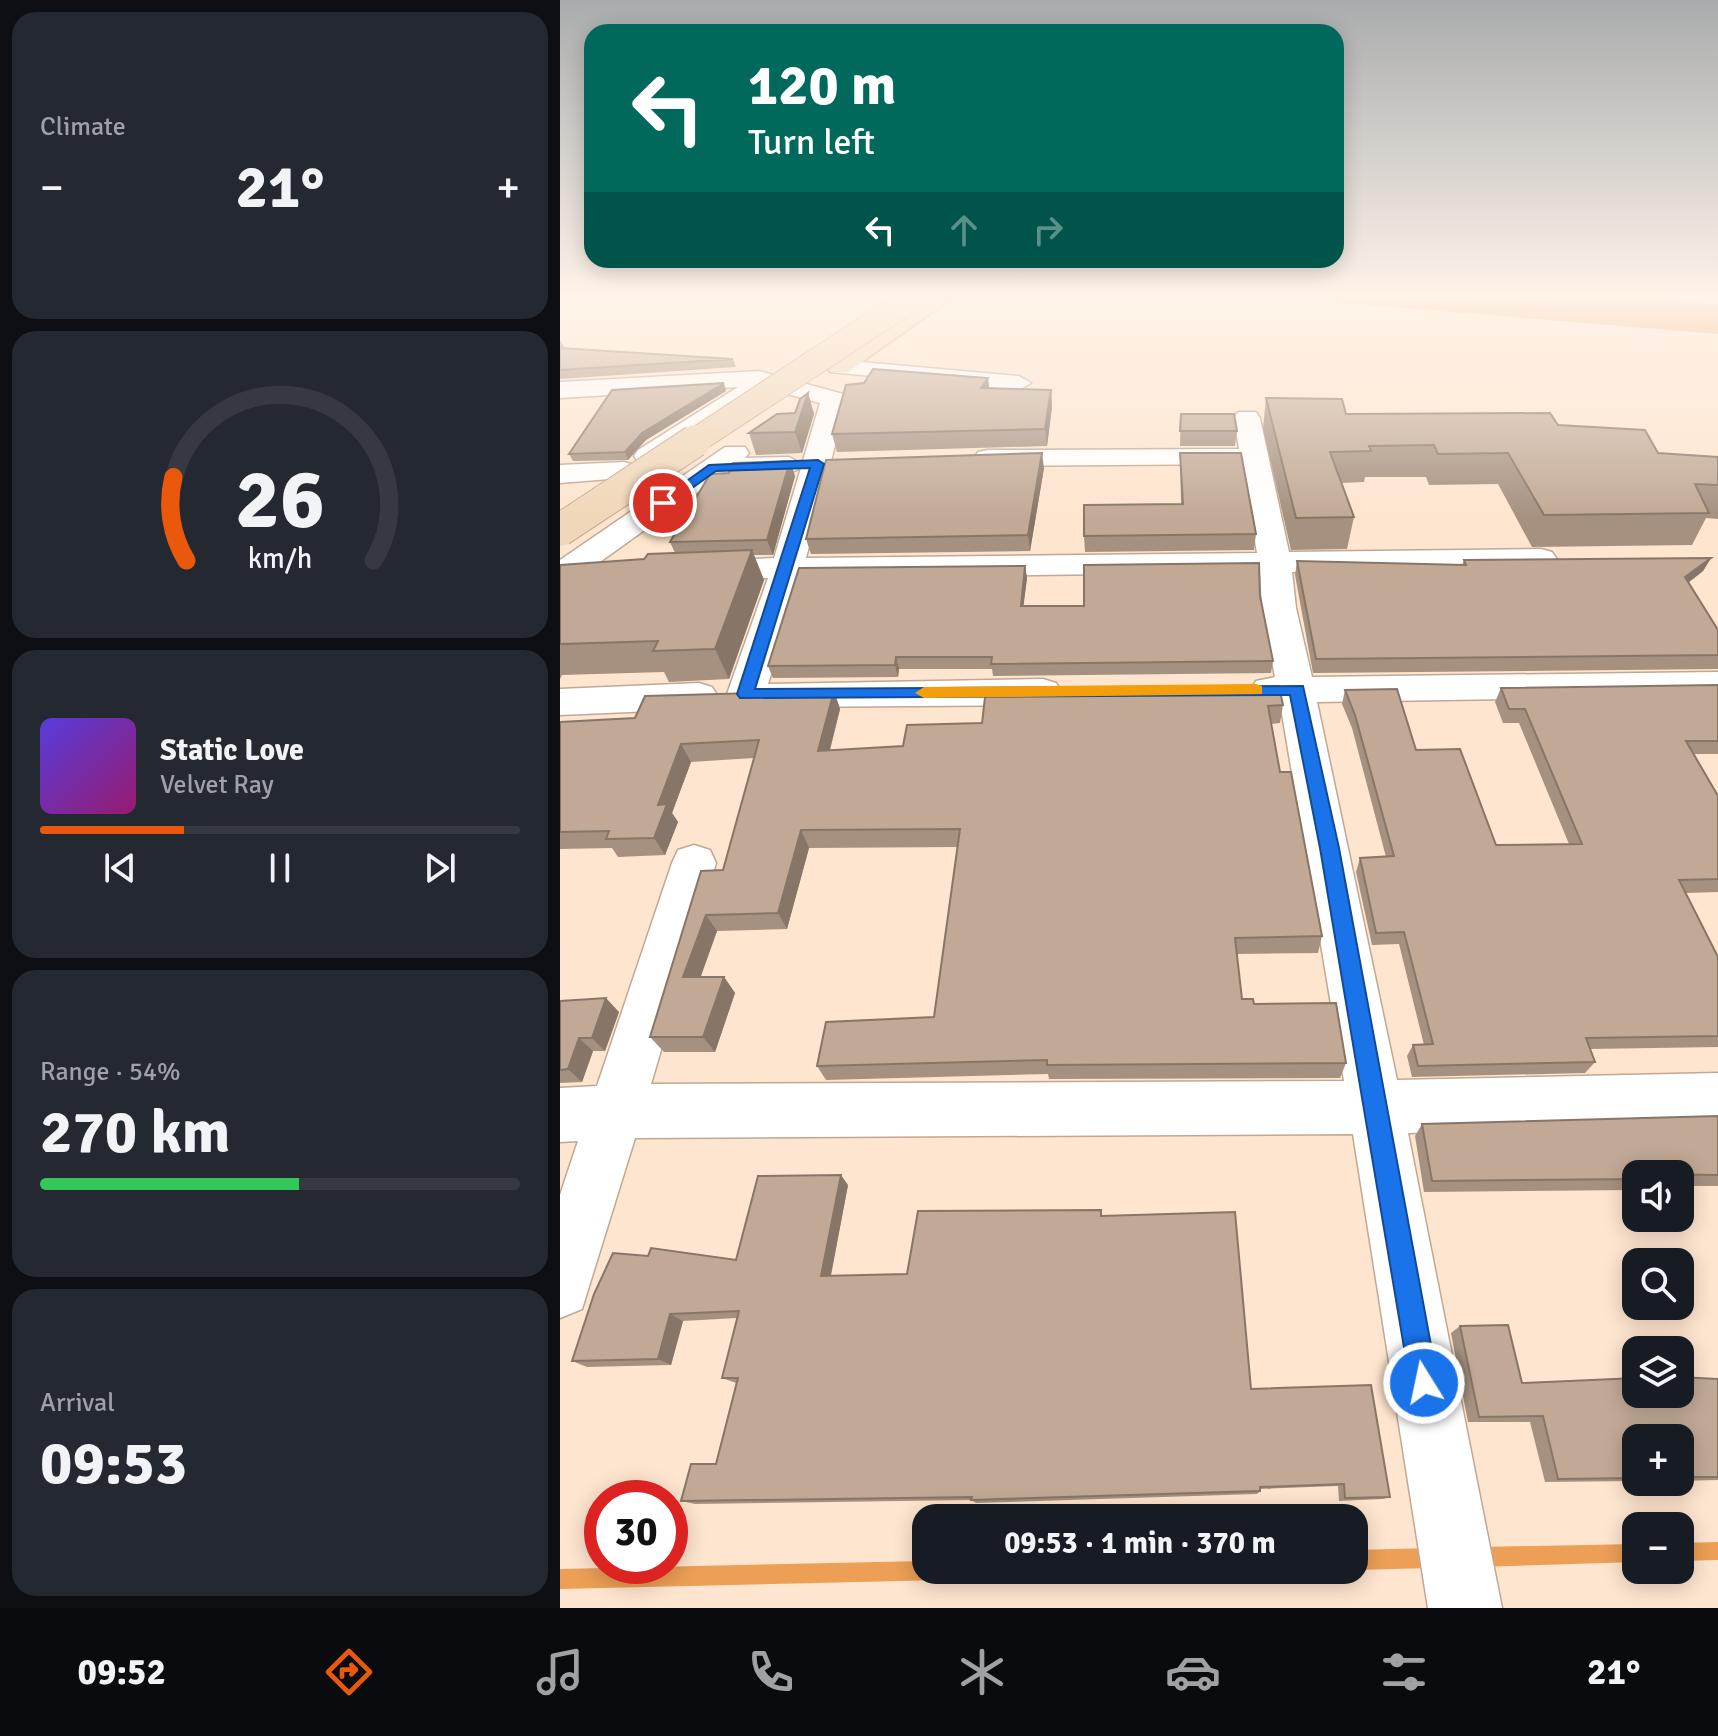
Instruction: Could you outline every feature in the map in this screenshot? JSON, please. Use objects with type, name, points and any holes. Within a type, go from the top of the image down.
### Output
[{"type":"street","points":[[560,530],[806,368]]},
{"type":"street","points":[[561,567],[838,368]]},
{"type":"street","points":[[851,368],[1019,383]]},
{"type":"street","points":[[560,513],[768,378]]},
{"type":"street","points":[[560,390],[768,378],[834,399],[788,567],[746,694]]},
{"type":"street","points":[[795,412],[822,393]]},
{"type":"street","points":[[1247,418],[1275,561],[1279,608],[1375,1105],[1464,1603]]},
{"type":"street","points":[[561,567],[760,436]]},
{"type":"street","points":[[967,458],[1254,457]]},
{"type":"street","points":[[713,468],[848,463]]},
{"type":"street","points":[[560,474],[624,471]]},
{"type":"street","points":[[668,570],[1575,559]]},
{"type":"street","points":[[561,567],[623,571]]},
{"type":"street","points":[[1234,690],[1718,684]]},
{"type":"street","points":[[560,702],[746,694],[1076,691]]},
{"type":"street","points":[[560,1287],[694,863]]},
{"type":"street","points":[[560,1115],[618,1111],[1288,1109],[1718,1099]]},
{"type":"building","points":[[873,369],[988,378],[981,388],[1051,390],[1045,429],[832,434],[846,385],[864,383]]},
{"type":"building","points":[[724,383],[642,433],[625,452],[569,454],[612,390]]},
{"type":"building","points":[[808,393],[795,432],[749,433],[777,414],[795,413],[800,399]]},
{"type":"building","points":[[1266,398],[1342,399],[1346,414],[1550,413],[1558,425],[1645,430],[1658,453],[1718,457],[1718,485],[1695,484],[1709,513],[1544,515],[1508,453],[1438,454],[1434,445],[1369,446],[1371,451],[1330,452],[1354,517],[1296,518]]},
{"type":"building","points":[[1181,414],[1234,414],[1237,431],[1180,431]]},
{"type":"building","points":[[1042,453],[1028,535],[806,539],[826,460]]},
{"type":"building","points":[[1180,453],[1241,453],[1256,534],[1084,536],[1084,505],[1183,504]]},
{"type":"building","points":[[790,461],[767,540],[670,542],[710,474],[729,473],[733,463]]},
{"type":"building","points":[[752,550],[715,649],[653,651],[658,641],[560,644],[560,565],[644,559],[648,554]]},
{"type":"building","points":[[1711,558],[1685,577],[1718,630],[1718,655],[1316,659],[1297,561],[1466,565],[1464,560]]},
{"type":"building","points":[[1259,563],[1260,596],[1273,661],[991,664],[992,657],[896,657],[895,665],[768,666],[799,568],[1025,566],[1021,606],[1084,606],[1084,565]]},
{"type":"building","points":[[1718,685],[1718,741],[1686,741],[1718,796],[1718,879],[1679,880],[1718,957],[1718,1036],[1586,1038],[1595,1062],[1418,1066],[1413,1045],[1433,1044],[1404,932],[1376,933],[1360,858],[1394,856],[1355,715],[1345,690],[1397,689],[1416,750],[1460,749],[1496,845],[1582,844],[1525,709],[1509,709],[1501,688]]},
{"type":"building","points":[[1279,686],[1283,705],[1268,706],[1280,772],[1291,772],[1322,936],[1235,938],[1242,999],[1253,999],[1254,1004],[1336,1003],[1346,1063],[1047,1065],[1047,1060],[817,1066],[826,1022],[934,1017],[960,829],[801,830],[778,913],[706,915],[683,977],[724,977],[703,1037],[650,1037],[701,871],[723,870],[759,740],[681,744],[658,805],[667,804],[654,838],[606,839],[609,831],[560,832],[560,722],[635,718],[645,696],[834,691],[818,751],[903,746],[907,725],[982,723],[986,689]]},
{"type":"building","points":[[606,998],[592,1038],[579,1038],[568,1069],[560,1070],[560,1001]]},
{"type":"building","points":[[1718,1116],[1718,1175],[1694,1175],[1694,1160],[1622,1160],[1622,1179],[1432,1181],[1422,1124]]},
{"type":"building","points":[[841,1175],[821,1276],[907,1274],[918,1211],[1101,1210],[1101,1216],[1235,1212],[1251,1389],[1371,1385],[1390,1497],[1345,1498],[1344,1484],[1260,1487],[1260,1491],[971,1500],[972,1497],[688,1501],[687,1480],[691,1464],[716,1464],[738,1378],[722,1378],[739,1311],[670,1314],[658,1359],[572,1361],[594,1294],[613,1253],[648,1256],[651,1248],[736,1260],[758,1176]]},
{"type":"building","points":[[1508,1325],[1522,1383],[1622,1379],[1622,1408],[1694,1408],[1694,1378],[1718,1379],[1718,1477],[1694,1477],[1694,1424],[1622,1424],[1622,1478],[1558,1479],[1543,1416],[1479,1417],[1460,1326]]},
{"type":"waterway","points":[[1694,1552],[1718,1551]]},
{"type":"waterway","points":[[1479,1557],[1622,1553]]},
{"type":"waterway","points":[[1368,1560],[1433,1558]]},
{"type":"waterway","points":[[560,1579],[912,1571]]},
{"type":"slow traffic","points":[[924,693],[1256,690]]},
{"type":"route","points":[[663,503],[713,468],[818,464],[746,694],[1297,689],[1329,848],[1424,1383]]}]
